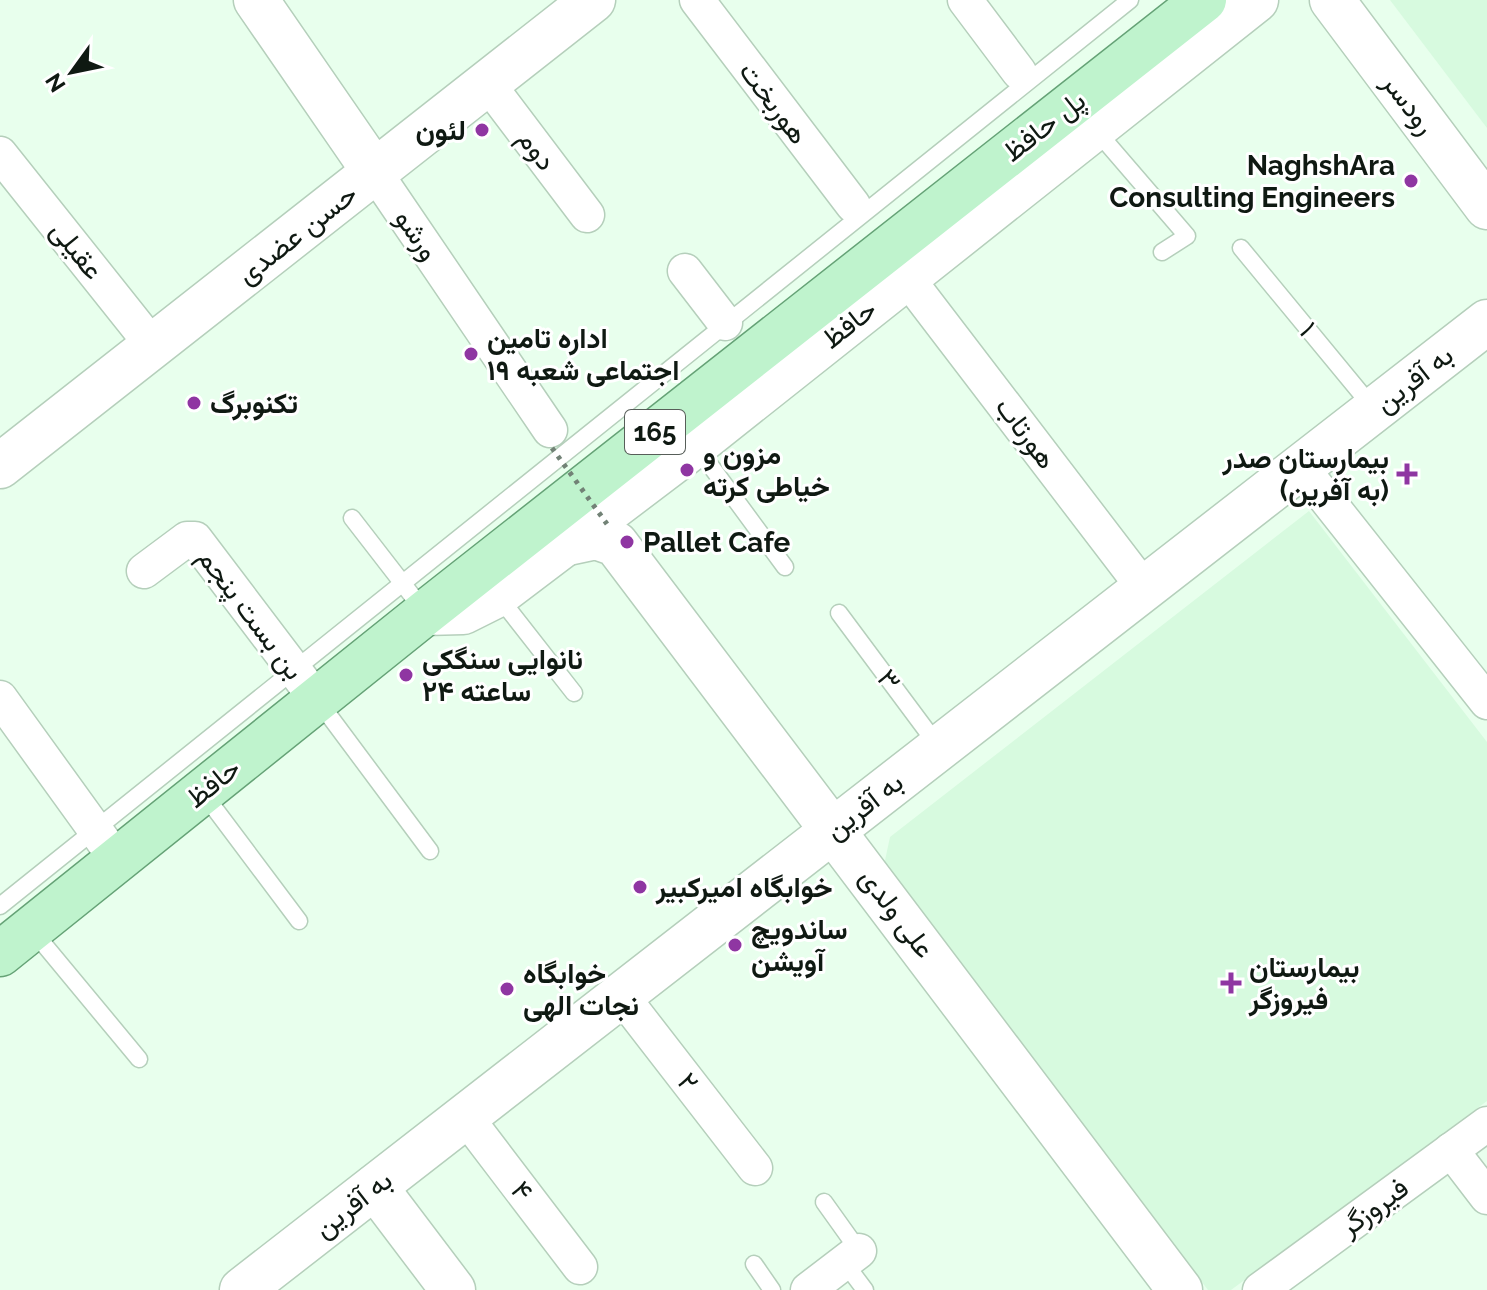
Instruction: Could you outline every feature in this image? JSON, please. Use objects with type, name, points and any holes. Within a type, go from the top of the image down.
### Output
[{"type":"main road","name":"پل حافظ","points":[[896,265],[1204,0]]},
{"type":"main road","name":"حافظ","points":[[10,929],[106,844],[202,792],[305,685],[414,598],[896,265]]},
{"type":"street","name":"ورشو","points":[[256,0],[376,174],[551,439]]},
{"type":"street","name":"حسن عضدی","points":[[0,466],[376,174],[593,0]]},
{"type":"street","name":"هوربخت","points":[[697,0],[853,205]]},
{"type":"street","points":[[965,0],[1019,72]]},
{"type":"street","name":"حافظ","points":[[414,598],[463,612],[497,595],[695,445],[896,265],[1093,127],[1256,0]]},
{"type":"street","name":"رودسر","points":[[1332,0],[1487,207]]},
{"type":"street","name":"دوم","points":[[488,84],[587,215]]},
{"type":"street","name":"عقیلی","points":[[0,154],[153,346]]},
{"type":"street","name":"هورتاب","points":[[896,265],[1144,588]]},
{"type":"street","points":[[685,271],[725,323]]},
{"type":"street","name":"به آفرین","points":[[261,1284],[375,1187],[465,1116],[1487,322]]},
{"type":"street","points":[[1301,467],[1487,702]]},
{"type":"street","name":"علی ولدی","points":[[563,544],[596,537],[616,544],[835,829],[1180,1290]]},
{"type":"street","name":"بن بست پنجم","points":[[144,571],[187,539],[195,539],[305,685]]},
{"type":"street","points":[[0,698],[106,844]]},
{"type":"street","name":"۲","points":[[621,995],[755,1168]]},
{"type":"street","name":"۴","points":[[465,1116],[580,1267]]},
{"type":"street","name":"فیروزگر","points":[[1260,1290],[1487,1124]]},
{"type":"street","points":[[1451,1150],[1487,1197]]},
{"type":"street","points":[[375,1187],[453,1290]]},
{"type":"street","points":[[808,1290],[851,1256]]},
{"type":"lane","points":[[352,518],[414,598],[725,323],[1130,0]]},
{"type":"lane","points":[[1093,127],[1187,236],[1162,252]]},
{"type":"lane","name":"۱","points":[[1241,248],[1374,409]]},
{"type":"lane","points":[[695,445],[785,567]]},
{"type":"lane","points":[[497,595],[574,693]]},
{"type":"lane","name":"۳","points":[[839,613],[939,748]]},
{"type":"lane","points":[[106,844],[305,685],[430,851]]},
{"type":"lane","points":[[202,792],[299,921]]},
{"type":"lane","points":[[10,929],[139,1059]]},
{"type":"lane","points":[[824,1202],[865,1290]]},
{"type":"lane","points":[[754,1264],[772,1290]]},
{"type":"path","points":[[551,439],[607,524]]},
{"type":"shaded area","points":[[1390,0],[1487,0],[1487,128]]},
{"type":"shaded area","name":"بیمارستان فیروزگر","points":[[1309,511],[1487,742],[1487,1101],[1231,1290],[1208,1290],[884,865],[890,837]]},
{"type":"place","name":"لئون","points":[[482,130]]},
{"type":"place","name":"NaghshAra Consulting Engineers","points":[[1411,181]]},
{"type":"place","name":"اداره تامین اجتماعی شعبه ۱۹","points":[[471,354]]},
{"type":"place","name":"تکنوبرگ","points":[[194,403]]},
{"type":"place","name":"مزون و خیاطی کرته","points":[[687,470]]},
{"type":"place","name":"بیمارستان صدر (به آفرین)","points":[[1407,474]]},
{"type":"place","name":"Pallet Cafe","points":[[627,542]]},
{"type":"place","name":"نانوایی سنگکی ۲۴ ساعته","points":[[406,675]]},
{"type":"place","name":"خوابگاه امیرکبیر","points":[[640,887]]},
{"type":"place","name":"ساندویچ آویشن","points":[[735,945]]},
{"type":"place","name":"بیمارستان فیروزگر","points":[[1231,983]]},
{"type":"place","name":"خوابگاه نجات الهی","points":[[507,989]]}]
